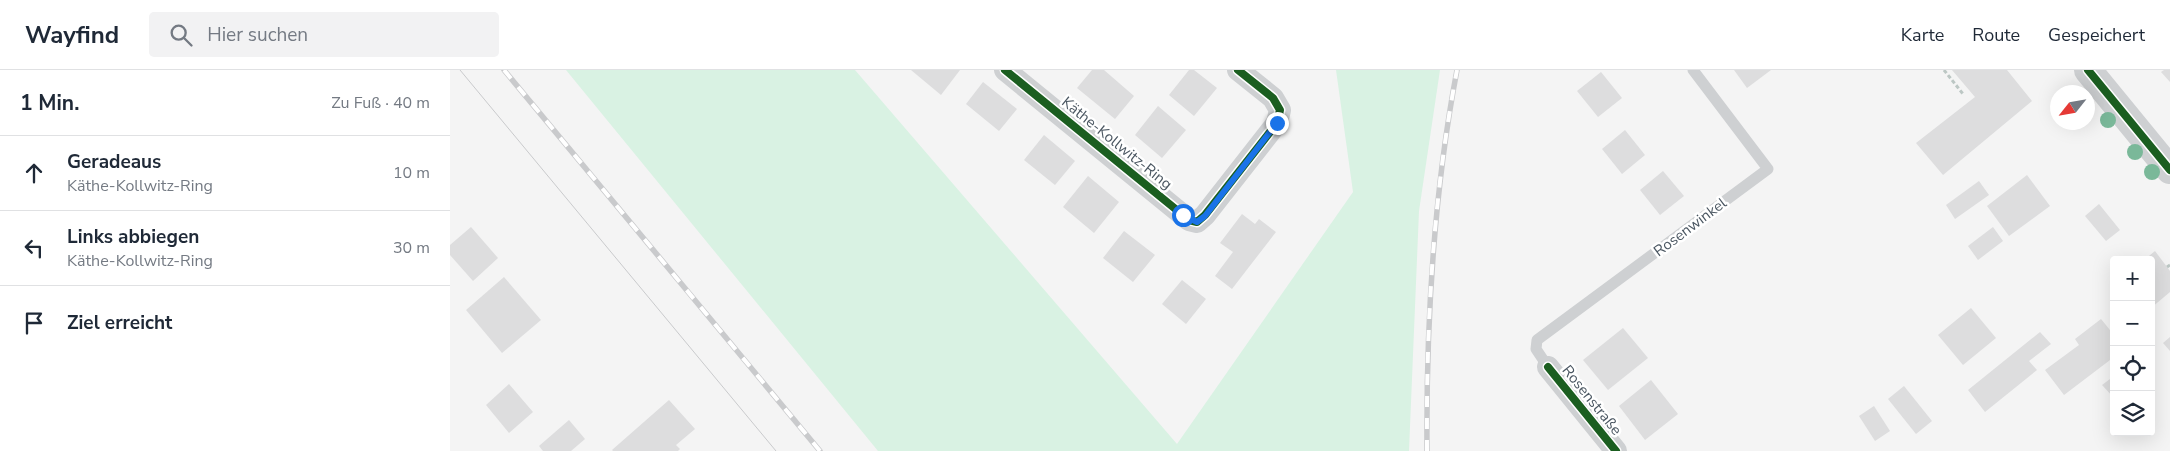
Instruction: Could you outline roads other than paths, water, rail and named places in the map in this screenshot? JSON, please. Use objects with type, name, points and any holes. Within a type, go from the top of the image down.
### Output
[{"type":"street","name":"Käthe-Kollwitz-Ring","points":[[1005,70],[1183,215],[1197,222],[1205,216],[1277,123],[1280,110],[1273,98],[1238,70]]},
{"type":"street","points":[[2088,70],[2170,170]]},
{"type":"street","name":"Rosenstraße","points":[[1548,367],[1616,451]]},
{"type":"lane","name":"Rosenwinkel","points":[[1548,367],[1536,349],[1537,340],[1768,169],[1693,70]]},
{"type":"tram line","points":[[460,70],[776,451]]},
{"type":"railway","points":[[504,70],[820,451]]},
{"type":"railway","points":[[1427,451],[1428,355],[1433,260],[1442,165],[1457,70]]}]
